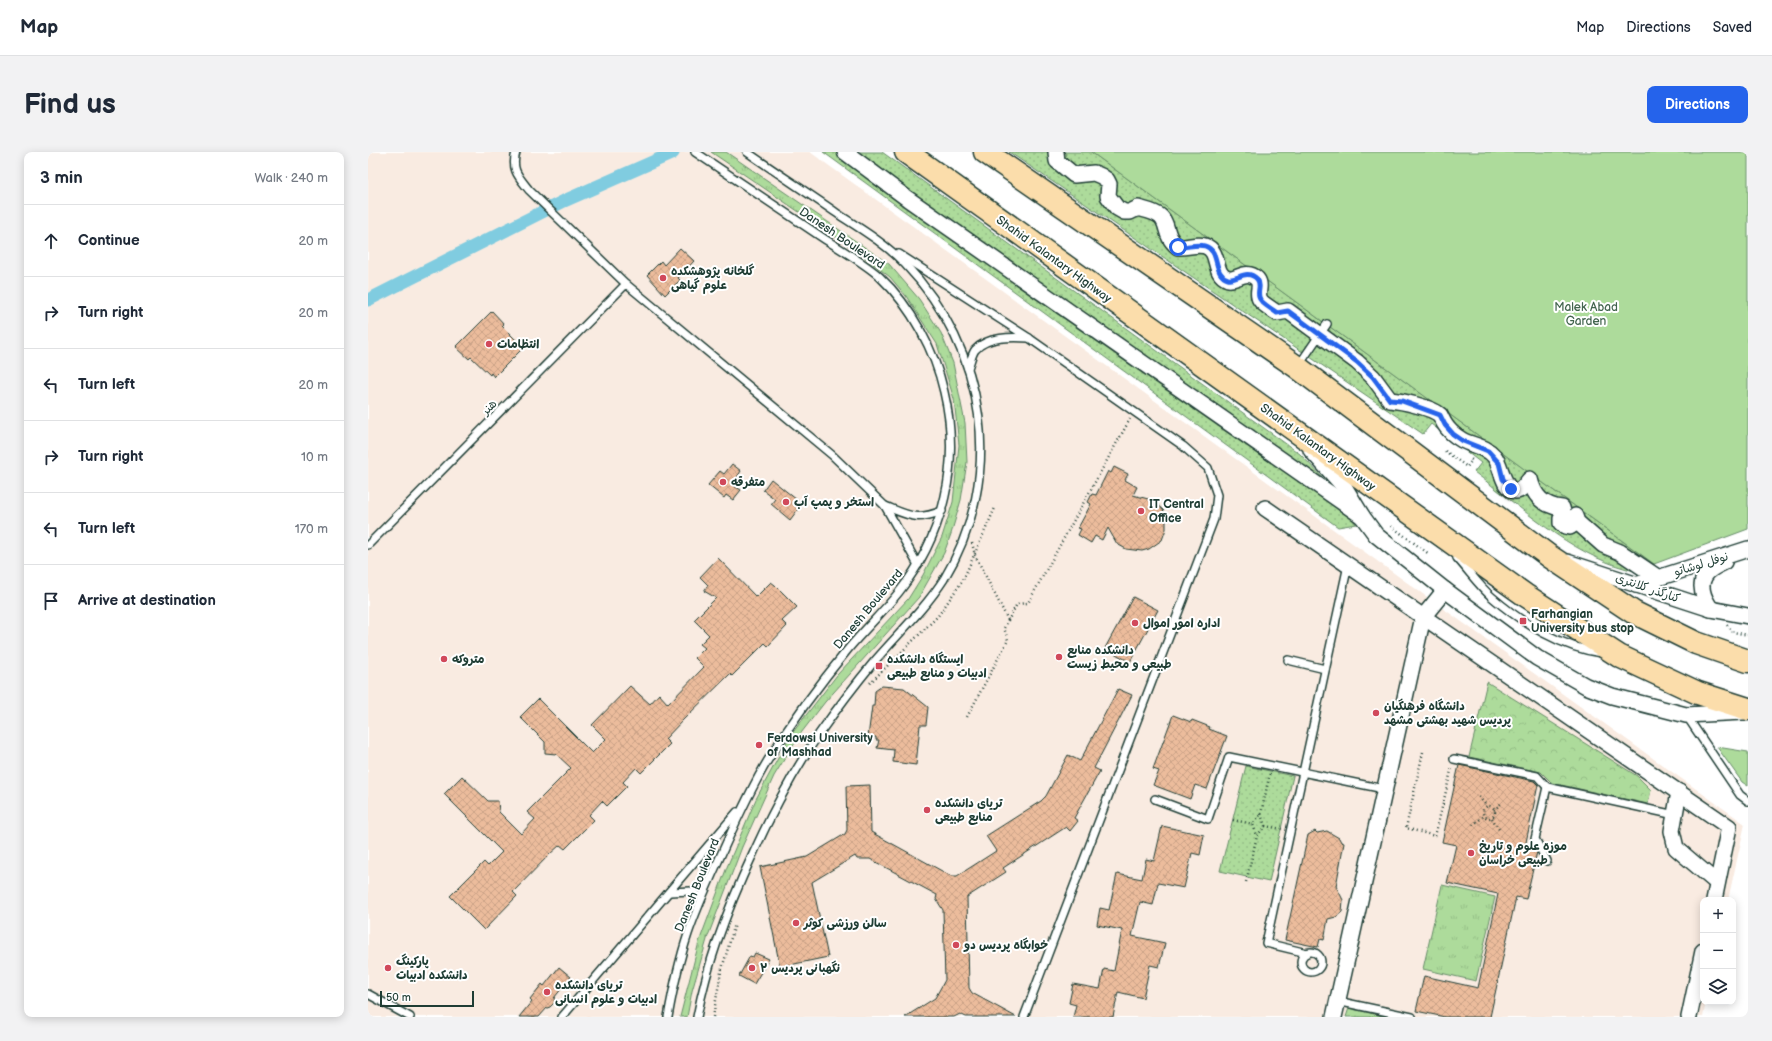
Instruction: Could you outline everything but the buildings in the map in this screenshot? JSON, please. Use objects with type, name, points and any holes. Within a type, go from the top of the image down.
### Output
[{"type":"highway","name":"Shahid Kalantary Highway","points":[[906,152],[1525,595],[1619,656],[1698,693],[1748,710]]},
{"type":"highway","points":[[985,152],[1297,367],[1549,556],[1634,612],[1696,643],[1748,661]]},
{"type":"street","points":[[845,152],[914,204],[1362,516]]},
{"type":"street","points":[[1056,152],[1058,161],[1074,175],[1094,172],[1107,180],[1109,184],[1108,196],[1118,208],[1124,212],[1130,212],[1138,208],[1162,218],[1172,243],[1178,247],[1199,245],[1207,246],[1213,252],[1216,266],[1221,274],[1228,279],[1233,279],[1242,274],[1250,275],[1256,279],[1260,285],[1258,296],[1260,300],[1277,313],[1288,311],[1323,329],[1373,377],[1390,400],[1402,401],[1440,415],[1445,425],[1453,434],[1463,441],[1488,451],[1499,463],[1503,479],[1511,489],[1516,491],[1521,490],[1530,479],[1532,487],[1540,500],[1547,504],[1562,508],[1564,514],[1561,518],[1561,523],[1570,527],[1576,519],[1603,545],[1620,552],[1657,577]]},
{"type":"street","points":[[1292,429],[1346,488],[1362,516],[1376,535],[1445,590],[1537,658],[1586,686],[1612,696],[1686,715],[1748,710]]},
{"type":"street","points":[[1265,508],[1729,827],[1715,897]]},
{"type":"street","name":"نوفل لوشاتو","points":[[1636,584],[1746,550]]},
{"type":"street","name":"نوفل لوشاتو","points":[[1711,609],[1704,598],[1702,585],[1707,573],[1746,550]]},
{"type":"street","name":"کنارگذر کلانتری","points":[[1549,556],[1711,609],[1748,616]]},
{"type":"street","points":[[1334,1017],[1423,617],[1445,590]]},
{"type":"street","points":[[1679,792],[1672,831],[1676,848],[1717,883]]},
{"type":"street","points":[[1689,1017],[1700,965]]},
{"type":"lane","points":[[516,152],[513,162],[516,174],[529,190],[626,284],[832,456],[885,506],[918,565]]},
{"type":"lane","name":"Danesh Boulevard","points":[[668,1017],[674,983],[688,935],[702,897],[743,805],[767,762],[795,719],[849,648],[898,593],[918,565],[934,534],[942,511],[950,451],[948,410],[940,373],[924,338],[906,307],[880,276],[695,152]]},
{"type":"lane","name":"Danesh Boulevard","points":[[697,1017],[702,991],[715,944],[732,899],[769,820],[793,776],[820,734],[872,664],[922,610],[939,585],[961,545],[976,502],[982,456],[979,412],[968,368],[953,331],[932,298],[904,263],[871,236],[747,152]]},
{"type":"lane","points":[[871,236],[1029,338],[1183,446],[1208,468],[1216,495],[1214,519],[1024,1017]]},
{"type":"lane","name":"هنر","points":[[368,545],[626,284]]},
{"type":"lane","points":[[1297,367],[1323,329]]},
{"type":"lane","points":[[968,368],[975,350],[992,340],[1013,337],[1029,338]]},
{"type":"lane","points":[[885,506],[910,516],[925,517],[942,511]]},
{"type":"lane","points":[[1307,953],[1266,943],[1348,565]]},
{"type":"lane","points":[[1288,660],[1325,669]]},
{"type":"lane","points":[[1686,715],[1740,795],[1748,801]]},
{"type":"lane","points":[[1155,799],[1208,819],[1229,757],[1303,771],[1384,789]]},
{"type":"lane","points":[[1454,759],[1537,776],[1547,787],[1674,815]]},
{"type":"lane","points":[[1547,787],[1535,839],[1547,861]]},
{"type":"lane","points":[[562,1017],[743,805]]},
{"type":"lane","points":[[670,892],[691,891],[702,897]]},
{"type":"lane","points":[[368,994],[408,1017]]},
{"type":"lane","points":[[1337,1001],[1412,1017]]},
{"type":"path","points":[[967,716],[1008,640],[1004,628],[1008,620],[1017,604],[1028,603],[1134,412]]},
{"type":"path","points":[[865,689],[938,616],[963,580],[995,508]]},
{"type":"path","points":[[968,525],[975,555],[1008,620]]},
{"type":"path","points":[[1391,526],[1429,554]]},
{"type":"path","points":[[1423,752],[1406,828],[1435,836],[1454,759]]},
{"type":"path","points":[[1252,824],[1261,814],[1272,765]]},
{"type":"path","points":[[1480,797],[1487,806],[1492,807],[1494,810]]},
{"type":"path","points":[[1492,818],[1494,810],[1503,802]]},
{"type":"path","points":[[1484,816],[1483,810],[1487,806]]},
{"type":"path","points":[[1261,814],[1265,826]]},
{"type":"path","points":[[1484,816],[1492,818],[1500,831]]},
{"type":"path","points":[[1473,825],[1484,816]]},
{"type":"path","points":[[1233,820],[1252,824]]},
{"type":"path","points":[[1252,824],[1257,836]]},
{"type":"path","points":[[1265,826],[1290,831]]},
{"type":"path","points":[[1246,882],[1257,836],[1265,826]]},
{"type":"path","points":[[713,1017],[721,972],[737,919]]},
{"type":"shaded area","name":"Ferdowsi University of Mashhad","points":[[368,152],[810,152],[1434,602],[1745,824],[1729,897],[1700,897],[1700,1005],[1705,1005],[1703,1017],[368,1017]]},
{"type":"green space","points":[[711,152],[726,152],[889,264],[919,299],[941,333],[953,363],[965,423],[967,462],[961,500],[951,534],[944,553],[919,597],[825,702],[798,737],[774,776],[742,847],[708,936],[692,991],[687,1017],[680,1017],[699,942],[727,867],[756,799],[790,736],[837,675],[908,599],[923,575],[942,537],[953,502],[959,445],[954,399],[937,344],[906,296],[890,277],[855,250]]},
{"type":"green space","points":[[823,152],[882,152],[1300,454],[1332,487],[1356,524],[1338,527]]},
{"type":"green space","points":[[1009,152],[1091,152],[1654,564],[1654,573],[1630,570],[1606,562],[1565,541],[1474,472],[1481,463],[1431,424],[1423,434]]},
{"type":"green space","name":"Malek Abad Garden","points":[[1091,152],[1748,152],[1748,529],[1654,564]]},
{"type":"green space","points":[[1487,682],[1637,776],[1651,790],[1648,804],[1552,783],[1541,772],[1469,757]]},
{"type":"green space","points":[[1717,747],[1748,752],[1748,786],[1742,782]]},
{"type":"green space","points":[[1246,766],[1293,776],[1269,882],[1220,871]]},
{"type":"green space","points":[[1442,885],[1495,897],[1476,981],[1423,969]]},
{"type":"green space","points":[[1349,1008],[1387,1017],[1346,1017]]},
{"type":"waterway","points":[[368,300],[564,201],[673,153]]},
{"type":"place","name":"گلخانه پژوهشکده علوم گیاهی","points":[[663,278]]},
{"type":"place","name":"انتظامات","points":[[489,344]]},
{"type":"place","name":"متفرقه","points":[[723,482]]},
{"type":"place","name":"استخر و پمپ آب","points":[[786,502]]},
{"type":"place","name":"IT Central Office","points":[[1141,511]]},
{"type":"place","name":"Farhangian University bus stop","points":[[1523,621]]},
{"type":"place","name":"اداره امور اموال","points":[[1135,623]]},
{"type":"place","name":"دانشکده منابع طبیعی و محیط زیست","points":[[1059,657]]},
{"type":"place","name":"متروکه","points":[[444,659]]},
{"type":"place","name":"ایستگاه دانشکده ادبیات و منابع طبیعی","points":[[879,666]]},
{"type":"place","name":"دانشگاه فرهنگیان پردیس شهید بهشتی مشهد","points":[[1376,713]]},
{"type":"place","name":"Ferdowsi University of Mashhad","points":[[759,745]]},
{"type":"place","name":"تریای دانشکده منابع طبیعی","points":[[927,810]]},
{"type":"place","name":"موزه علوم و تاریخ طبیعی خراسان","points":[[1471,853]]},
{"type":"place","name":"سالن ورزشی کوثر","points":[[796,923]]},
{"type":"place","name":"خوابگاه پردیس دو","points":[[956,945]]},
{"type":"place","name":"پارکینگ دانشکده ادبیات","points":[[388,968]]},
{"type":"place","name":"نگهبانی پردیس ۲","points":[[752,968]]},
{"type":"place","name":"تریای دانشکده ادبیات و علوم انسانی","points":[[547,992]]},
{"type":"route","points":[[1178,247],[1186,248],[1193,245],[1207,246],[1213,252],[1216,266],[1221,274],[1228,279],[1233,279],[1242,274],[1250,275],[1256,279],[1260,285],[1258,296],[1260,300],[1277,313],[1288,311],[1357,362],[1373,377],[1390,400],[1402,401],[1422,407],[1440,415],[1445,425],[1453,434],[1463,441],[1482,447],[1488,451],[1499,463],[1503,479],[1511,489]]}]
